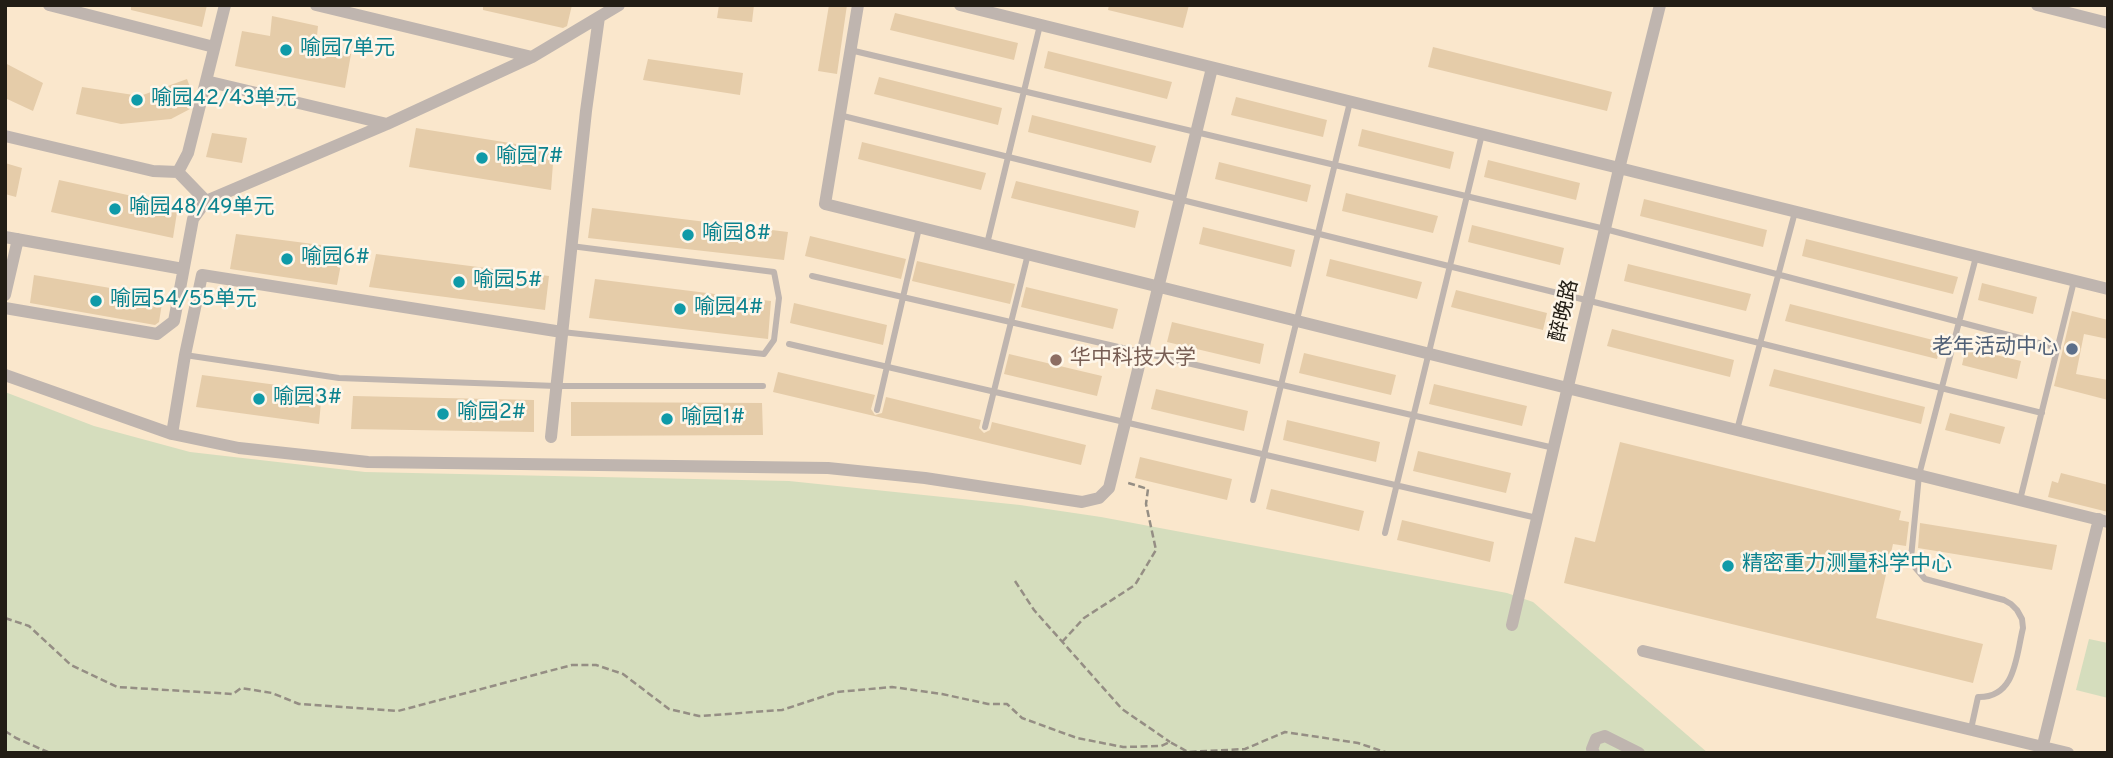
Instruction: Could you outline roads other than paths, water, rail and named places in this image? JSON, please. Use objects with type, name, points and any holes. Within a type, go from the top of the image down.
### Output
[{"type":"street","points":[[49,5],[214,47]]},
{"type":"street","points":[[178,172],[188,153],[225,5]]},
{"type":"street","points":[[316,5],[532,57]]},
{"type":"street","points":[[5,308],[157,334],[174,321],[193,219],[206,201],[387,124],[532,57],[619,5]]},
{"type":"street","points":[[858,5],[825,204],[2103,520],[2042,750]]},
{"type":"street","points":[[960,5],[2108,289]]},
{"type":"street","name":"醉晚路","points":[[1512,625],[1660,5]]},
{"type":"street","points":[[2037,5],[2108,23]]},
{"type":"street","points":[[551,437],[599,17]]},
{"type":"street","points":[[5,375],[172,434],[239,448],[369,462],[828,468],[925,478],[1082,502],[1099,498],[1109,488],[1213,68]]},
{"type":"street","points":[[206,81],[387,124]]},
{"type":"street","points":[[5,136],[153,171],[178,172],[206,201]]},
{"type":"street","points":[[5,295],[12,238],[183,269]]},
{"type":"street","points":[[172,434],[202,275],[562,332]]},
{"type":"street","points":[[1643,651],[1971,729],[2042,750],[2068,753]]},
{"type":"street","points":[[1594,753],[1592,749],[1596,739],[1605,736],[1639,753]]},
{"type":"lane","points":[[987,244],[1040,25]]},
{"type":"lane","points":[[850,50],[1605,229],[2058,348]]},
{"type":"lane","points":[[1253,500],[1350,102]]},
{"type":"lane","points":[[839,115],[2042,413]]},
{"type":"lane","points":[[1385,533],[1482,134]]},
{"type":"lane","points":[[1737,430],[1795,212]]},
{"type":"lane","points":[[877,410],[919,227]]},
{"type":"lane","points":[[562,332],[764,354],[774,340],[779,298],[774,272],[571,246]]},
{"type":"lane","points":[[985,427],[1028,254]]},
{"type":"lane","points":[[1971,729],[1978,697],[1998,694],[2010,681],[2023,628],[2022,619],[2017,610],[2004,600],[1925,579],[1913,565],[1911,547],[1919,475],[1976,257]]},
{"type":"lane","points":[[812,276],[1553,448]]},
{"type":"lane","points":[[2021,500],[2074,281]]},
{"type":"lane","points":[[789,344],[1537,518]]},
{"type":"lane","points":[[185,355],[339,378],[556,386],[763,386]]},
{"type":"place","name":"喻园7单元","points":[[286,50]]},
{"type":"place","name":"喻园42/43单元","points":[[137,100]]},
{"type":"place","name":"喻园7#","points":[[482,158]]},
{"type":"place","name":"喻园48/49单元","points":[[115,209]]},
{"type":"place","name":"喻园8#","points":[[688,235]]},
{"type":"place","name":"喻园6#","points":[[287,259]]},
{"type":"place","name":"喻园5#","points":[[459,282]]},
{"type":"place","name":"喻园54/55单元","points":[[96,301]]},
{"type":"place","name":"喻园4#","points":[[680,309]]},
{"type":"place","name":"老年活动中心","points":[[2072,349]]},
{"type":"place","name":"华中科技大学","points":[[1056,360]]},
{"type":"place","name":"喻园3#","points":[[259,399]]},
{"type":"place","name":"喻园2#","points":[[443,414]]},
{"type":"place","name":"喻园1#","points":[[667,419]]},
{"type":"place","name":"精密重力测量科学中心","points":[[1728,566]]}]
